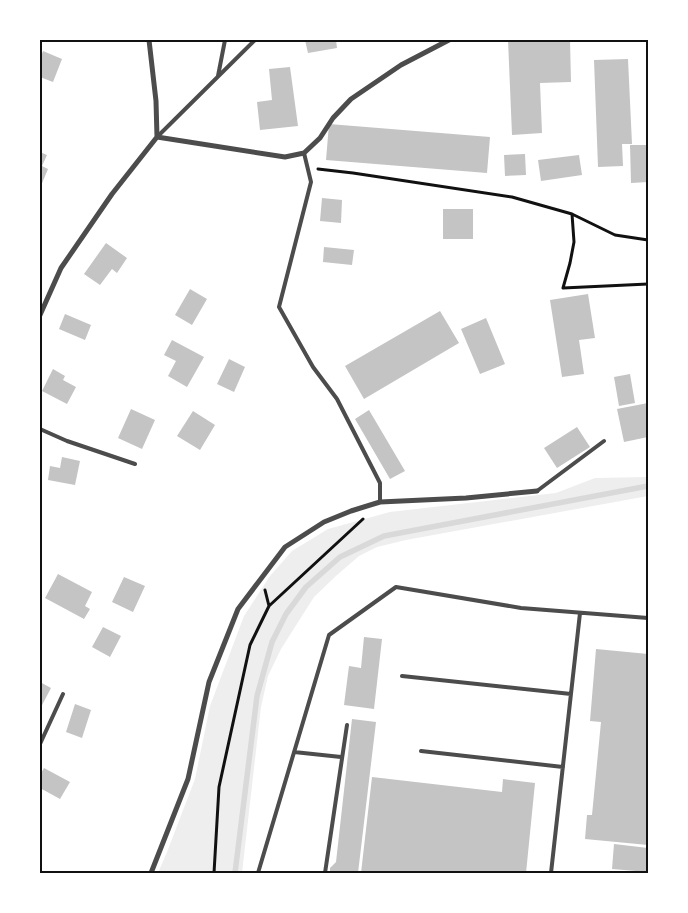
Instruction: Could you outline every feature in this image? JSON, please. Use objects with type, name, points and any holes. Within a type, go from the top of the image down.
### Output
[{"type":"street","points":[[40,315],[61,268],[112,194],[157,137],[156,101],[149,40]]},
{"type":"street","points":[[157,137],[285,157],[304,152],[320,138],[333,118],[351,100],[400,65],[449,40]]},
{"type":"street","points":[[151,873],[188,778],[209,682],[238,609],[285,547],[324,522],[380,502],[466,498],[537,491]]},
{"type":"lane","points":[[218,76],[225,40]]},
{"type":"lane","points":[[157,137],[255,40]]},
{"type":"lane","points":[[304,152],[311,182],[279,307],[313,367],[337,399],[380,483],[380,502]]},
{"type":"lane","points":[[40,429],[67,441],[135,464]]},
{"type":"lane","points":[[537,491],[604,441]]},
{"type":"lane","points":[[258,873],[329,635],[396,588],[521,608],[648,618]]},
{"type":"lane","points":[[551,873],[580,613]]},
{"type":"lane","points":[[402,676],[571,694]]},
{"type":"lane","points":[[40,744],[63,694]]},
{"type":"lane","points":[[325,873],[347,725]]},
{"type":"lane","points":[[421,751],[563,768]]},
{"type":"lane","points":[[294,752],[341,757]]},
{"type":"path","points":[[308,168],[512,197],[572,214],[615,235],[648,240]]},
{"type":"path","points":[[572,214],[574,242],[563,288],[648,284]]},
{"type":"path","points":[[214,873],[219,787],[250,645],[269,606],[364,519]]},
{"type":"path","points":[[262,578],[269,606]]},
{"type":"shaded area","points":[[648,477],[648,496],[406,540],[377,547],[359,556],[314,597],[281,649],[268,676],[261,707],[242,873],[158,873],[195,779],[210,706],[244,616],[270,576],[292,551],[328,529],[390,512],[556,493],[595,478]]},
{"type":"building","points":[[305,40],[336,40],[337,48],[308,53]]},
{"type":"building","points":[[508,40],[570,40],[571,82],[540,83],[542,133],[512,135]]},
{"type":"building","points":[[43,51],[62,59],[53,82],[40,77],[40,59]]},
{"type":"building","points":[[628,59],[632,144],[622,144],[623,166],[598,167],[594,60]]},
{"type":"building","points":[[290,67],[298,126],[260,130],[257,102],[272,100],[269,69]]},
{"type":"building","points":[[329,124],[490,137],[487,173],[326,160]]},
{"type":"building","points":[[630,145],[648,145],[648,182],[631,183]]},
{"type":"building","points":[[40,152],[47,155],[42,166],[48,169],[40,188]]},
{"type":"building","points":[[525,154],[526,175],[505,176],[504,155]]},
{"type":"building","points":[[579,155],[582,175],[541,181],[538,160]]},
{"type":"building","points":[[322,198],[342,200],[341,223],[320,221]]},
{"type":"building","points":[[443,209],[473,209],[473,239],[443,239]]},
{"type":"building","points":[[106,243],[127,258],[117,273],[112,269],[100,285],[84,274]]},
{"type":"building","points":[[324,247],[354,250],[352,265],[323,262]]},
{"type":"building","points":[[190,289],[207,299],[192,325],[175,315]]},
{"type":"building","points":[[588,294],[595,338],[579,340],[584,374],[562,377],[550,300]]},
{"type":"building","points":[[440,311],[459,343],[364,399],[345,366]]},
{"type":"building","points":[[65,314],[91,325],[85,340],[59,329]]},
{"type":"building","points":[[486,318],[505,364],[480,374],[461,329]]},
{"type":"building","points":[[172,340],[204,357],[187,387],[168,376],[176,361],[164,355]]},
{"type":"building","points":[[229,359],[245,367],[234,392],[217,384]]},
{"type":"building","points":[[53,369],[65,376],[63,380],[76,387],[67,404],[42,391]]},
{"type":"building","points":[[630,374],[635,403],[619,406],[614,377]]},
{"type":"building","points":[[648,403],[648,437],[624,442],[617,409]]},
{"type":"building","points":[[131,409],[155,420],[142,449],[118,438]]},
{"type":"building","points":[[369,410],[405,471],[390,479],[355,419]]},
{"type":"building","points":[[193,411],[215,425],[200,450],[177,436]]},
{"type":"building","points":[[577,427],[590,447],[557,468],[544,448]]},
{"type":"building","points":[[62,457],[80,461],[75,485],[48,480],[50,466],[60,468]]},
{"type":"building","points":[[58,574],[92,592],[85,606],[90,609],[84,619],[45,598]]},
{"type":"building","points":[[124,577],[145,586],[133,612],[112,602]]},
{"type":"building","points":[[103,627],[121,636],[110,657],[92,647]]},
{"type":"building","points":[[364,637],[382,639],[374,709],[344,705],[349,666],[361,668]]},
{"type":"building","points":[[596,649],[648,654],[648,845],[585,839],[587,815],[592,815],[601,722],[590,721]]},
{"type":"building","points":[[40,682],[51,688],[40,709]]},
{"type":"building","points":[[75,704],[91,710],[82,738],[66,732]]},
{"type":"building","points":[[352,719],[376,722],[358,873],[330,873],[330,868],[336,862]]},
{"type":"building","points":[[44,768],[70,782],[60,799],[40,788],[40,775]]},
{"type":"building","points":[[372,777],[502,792],[503,779],[535,783],[526,873],[361,873]]},
{"type":"building","points":[[614,844],[648,848],[648,872],[612,869]]},
{"type":"waterway","points":[[235,873],[257,696],[272,642],[286,614],[306,587],[340,557],[384,536],[648,486]]}]
